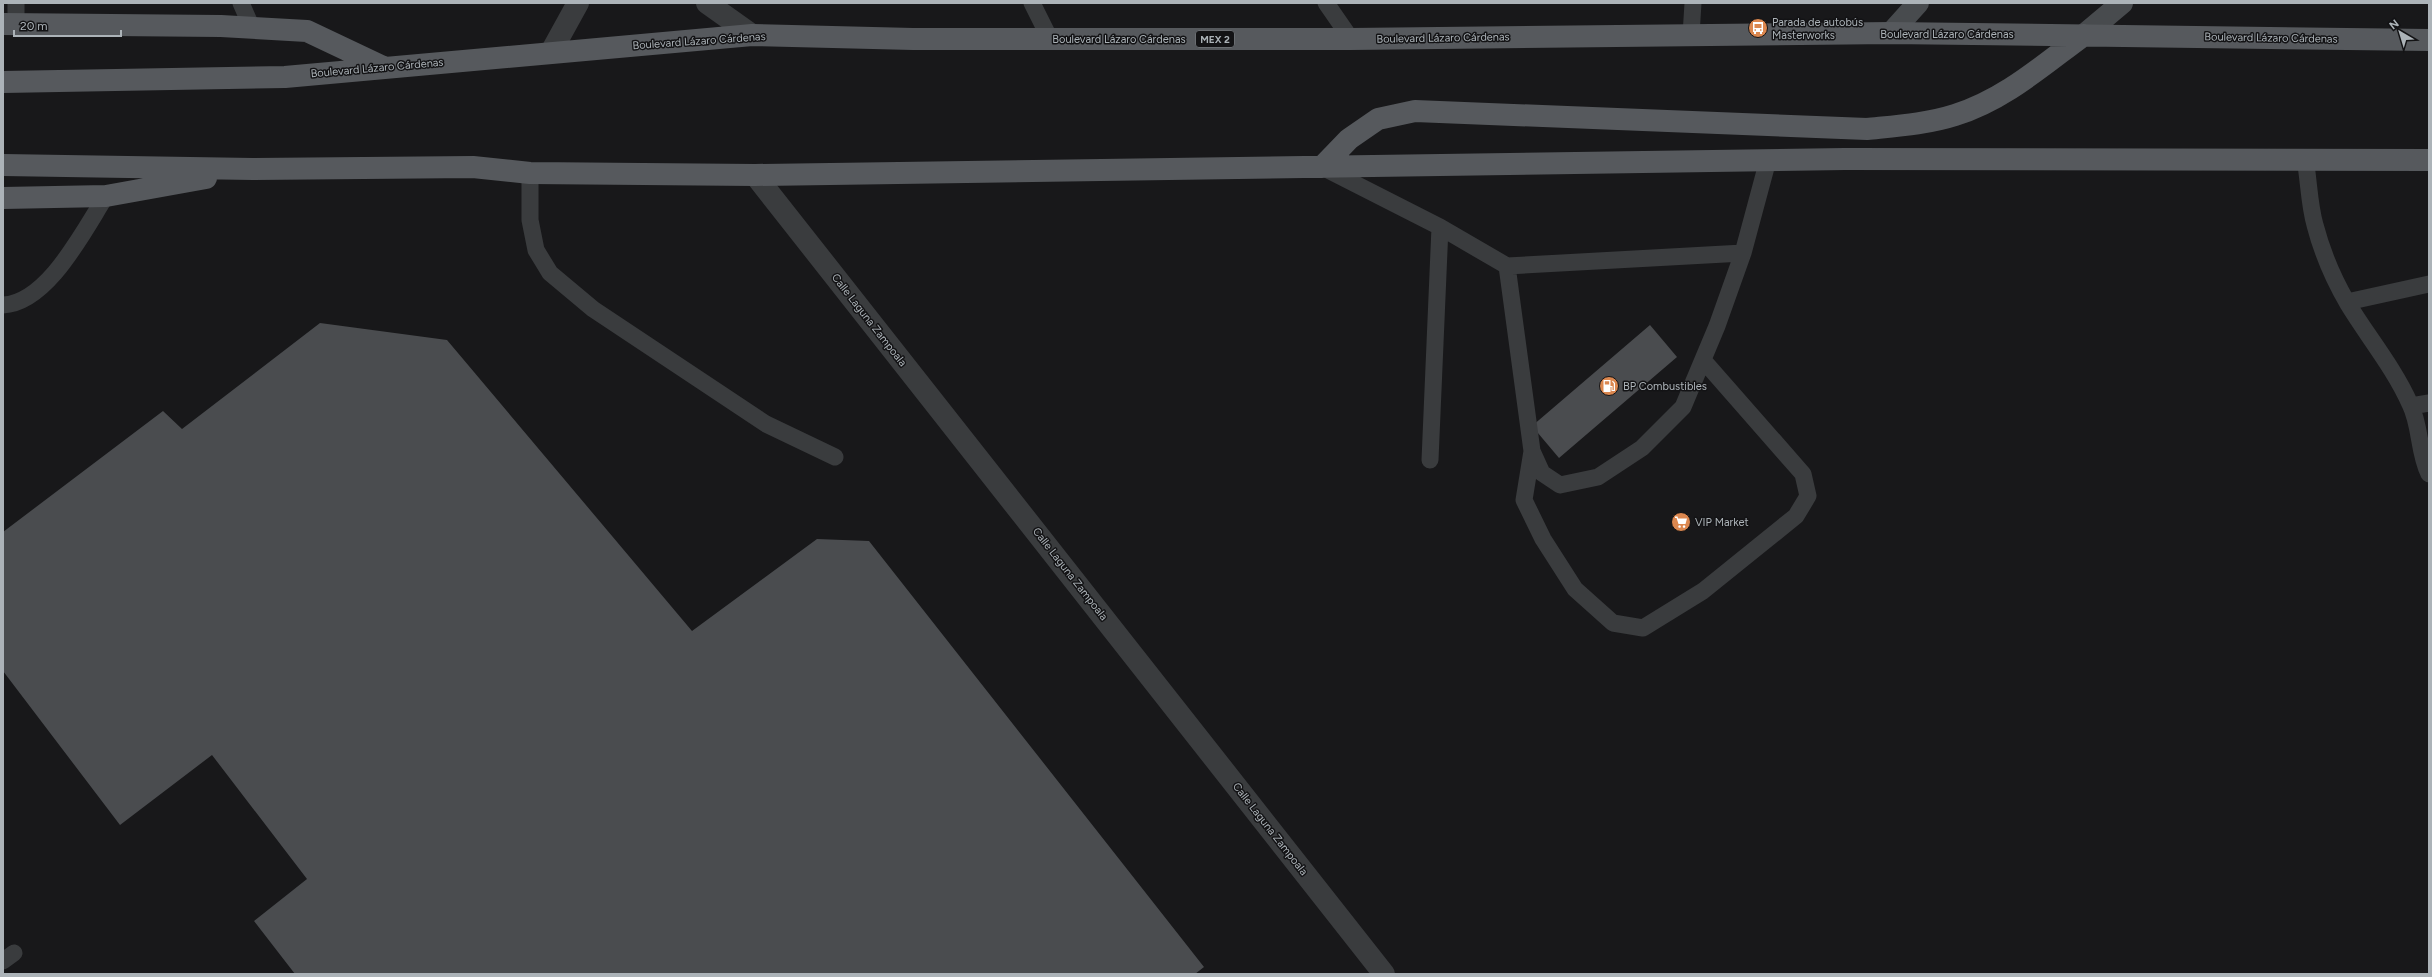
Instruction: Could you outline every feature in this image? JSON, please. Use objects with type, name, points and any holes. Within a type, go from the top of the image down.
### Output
[{"type":"main road","points":[[9,24],[221,26],[307,31],[384,67]]},
{"type":"main road","name":"Boulevard Lázaro Cárdenas","points":[[3,82],[285,77],[752,35],[913,39],[1351,39],[1891,33],[2429,40]]},
{"type":"main road","points":[[1322,167],[1349,139],[1378,119],[1415,111],[1867,129],[1928,121],[1954,115],[2011,89],[2084,35]]},
{"type":"main road","points":[[3,165],[253,169],[473,167],[530,173],[755,175],[1768,160],[2429,160]]},
{"type":"main road","points":[[3,198],[106,196],[253,169]]},
{"type":"street","points":[[551,52],[578,3]]},
{"type":"street","points":[[707,3],[752,35]]},
{"type":"street","points":[[1891,33],[1918,3]]},
{"type":"street","points":[[2084,35],[2122,3]]},
{"type":"street","name":"Calle Laguna Zampoala","points":[[755,175],[1384,974]]},
{"type":"lane","points":[[9,24],[16,3]]},
{"type":"lane","points":[[242,3],[252,28]]},
{"type":"lane","points":[[1032,3],[1050,39]]},
{"type":"lane","points":[[1326,3],[1351,39]]},
{"type":"lane","points":[[1691,35],[1693,3]]},
{"type":"lane","points":[[2306,159],[2315,225],[2331,270],[2347,302],[2402,388],[2411,406],[2418,425],[2425,466],[2429,474]]},
{"type":"lane","points":[[1532,451],[1542,472],[1560,485],[1598,477],[1642,448],[1683,407],[1703,360],[1744,253],[1768,160]]},
{"type":"lane","points":[[1322,167],[1440,227],[1507,266],[1744,253]]},
{"type":"lane","points":[[530,173],[530,220],[536,250],[550,274],[593,309],[766,424],[835,457]]},
{"type":"lane","points":[[3,305],[18,302],[31,295],[57,272],[106,196]]},
{"type":"lane","points":[[1430,460],[1440,227]]},
{"type":"lane","points":[[1507,266],[1532,451],[1524,500],[1543,539],[1575,589],[1613,623],[1643,628],[1703,591],[1796,516],[1808,496],[1803,474],[1703,360]]},
{"type":"lane","points":[[2347,302],[2429,284]]},
{"type":"lane","points":[[2411,406],[2429,404]]},
{"type":"building","points":[[320,323],[447,340],[692,631],[817,539],[869,541],[1204,967],[1195,974],[295,974],[254,921],[307,879],[212,755],[120,825],[3,671],[3,532],[163,411],[182,429]]},
{"type":"building","points":[[1650,325],[1677,357],[1559,458],[1532,426]]},
{"type":"place","name":"Parada de autobús Masterworks","points":[[1758,28]]},
{"type":"place","name":"BP Combustibles","points":[[1609,386]]},
{"type":"place","name":"VIP Market","points":[[1681,522]]}]
